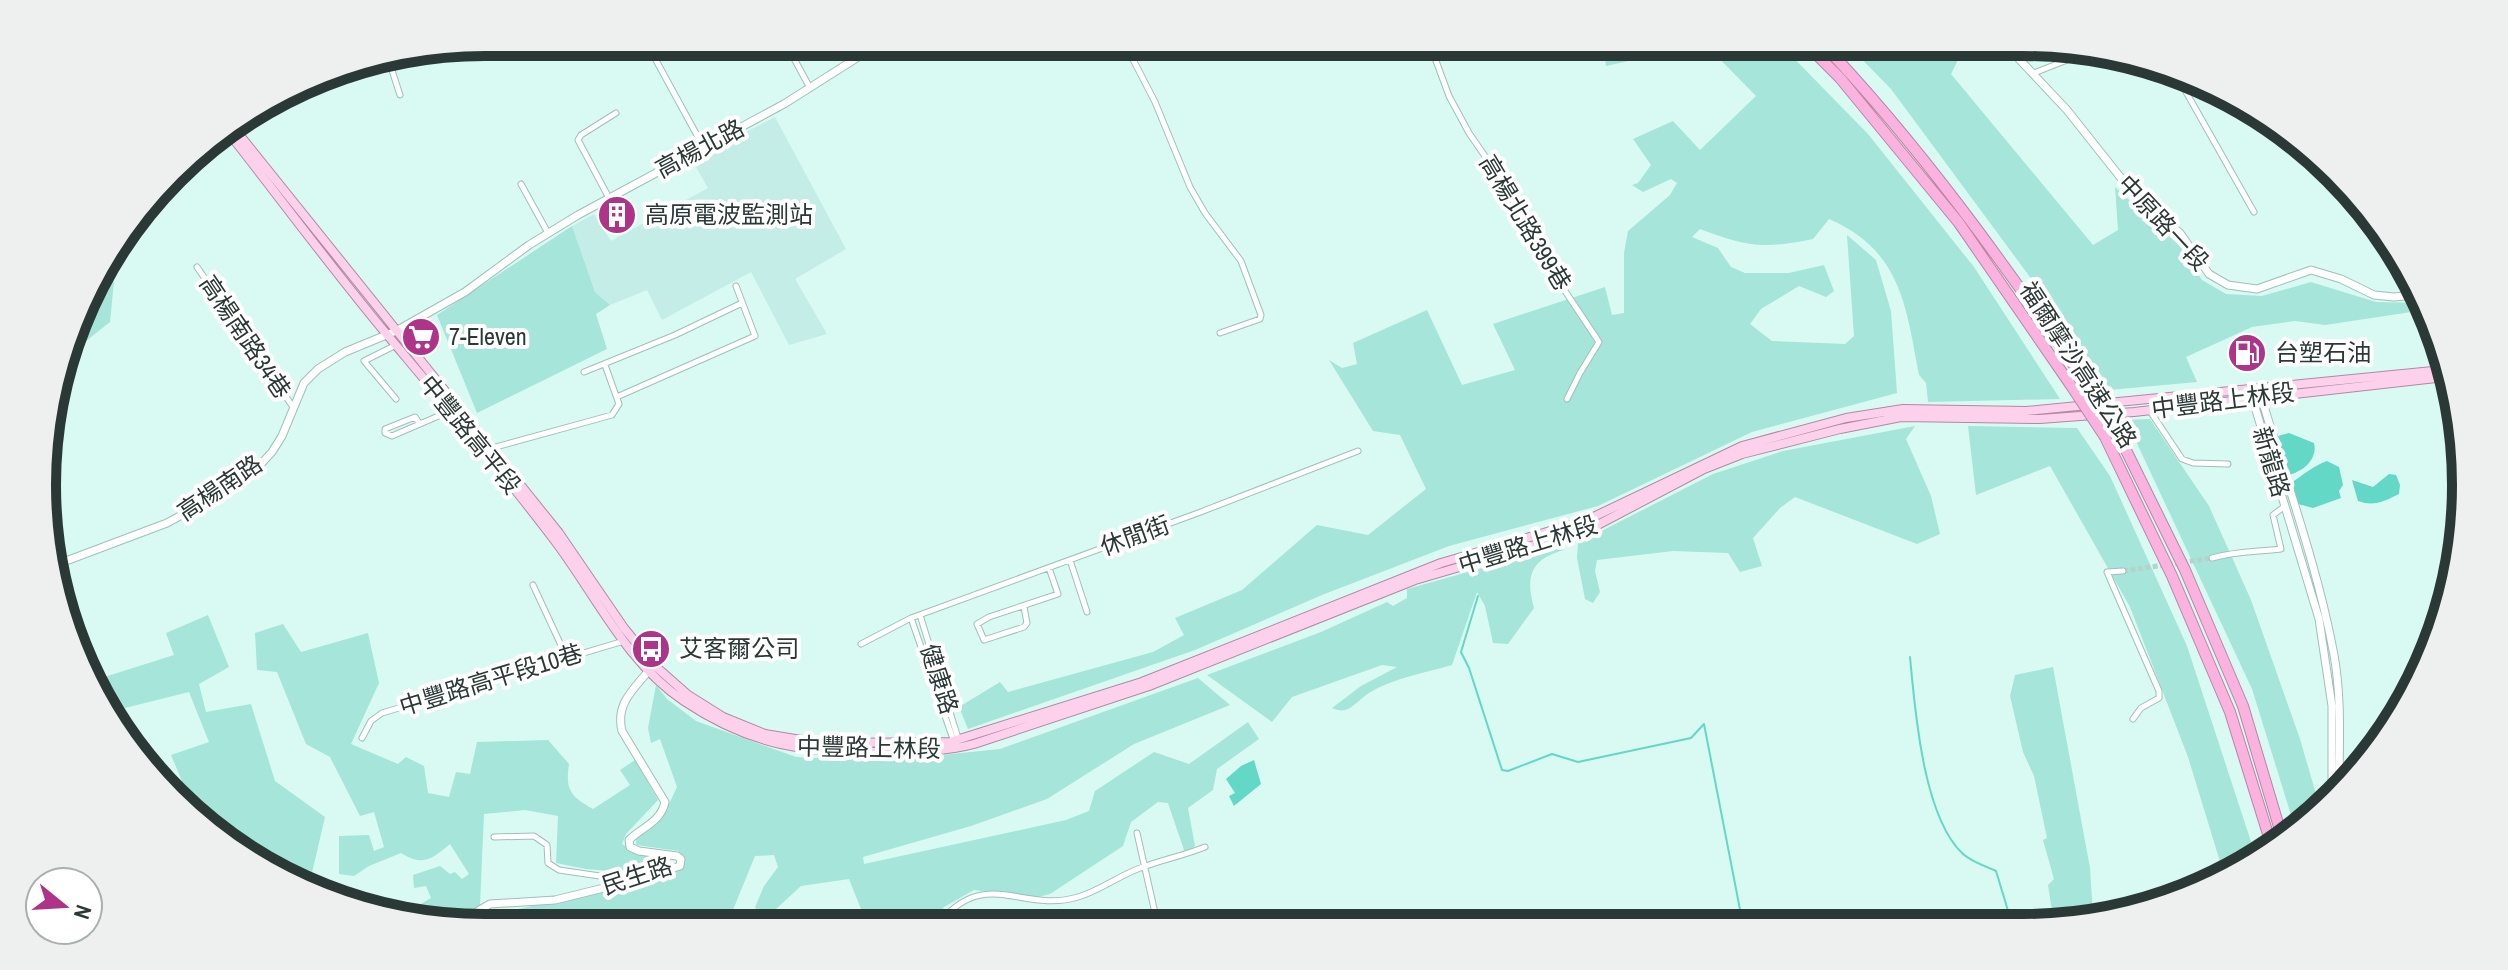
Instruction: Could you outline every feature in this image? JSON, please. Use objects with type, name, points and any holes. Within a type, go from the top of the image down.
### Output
[{"type":"highway","name":"福爾摩沙高速公路","points":[[1818,56],[1840,78],[1959,223],[2105,437],[2172,576],[2230,712],[2269,836]]},
{"type":"highway","name":"福爾摩沙高速公路","points":[[1834,56],[1874,98],[1954,197],[2022,289],[2117,432],[2185,570],[2243,706],[2280,828]]},
{"type":"main road","name":"中豐路高平段","points":[[239,134],[391,332],[397,345],[450,411],[488,451]]},
{"type":"main road","name":"中豐路高平段","points":[[233,138],[488,451],[559,533],[628,639],[652,668],[684,697]]},
{"type":"main road","name":"中豐路上林段","points":[[684,697],[765,734],[834,747],[925,752],[1149,686],[1415,580],[1590,529],[1704,469],[1742,454],[1901,417],[2040,419],[2149,410],[2436,371]]},
{"type":"main road","name":"中豐路上林段","points":[[957,743],[1142,682],[1441,563],[1585,521],[1742,446],[1846,418],[1903,409],[2026,411],[2255,395],[2438,378]]},
{"type":"street","points":[[654,56],[704,148]]},
{"type":"street","points":[[793,56],[810,88]]},
{"type":"street","name":"高楊北路","points":[[391,332],[465,292],[548,233],[810,88],[860,56]]},
{"type":"street","points":[[1131,56],[1155,102],[1190,187],[1241,261],[1261,315],[1260,319],[1220,333]]},
{"type":"street","name":"高楊北路399巷","points":[[1434,56],[1449,96],[1469,133],[1500,178],[1561,285],[1599,342],[1567,399]]},
{"type":"street","name":"中原路一段","points":[[2017,56],[2067,110],[2136,197],[2180,233],[2209,274],[2228,285],[2257,289],[2311,270],[2332,275],[2374,295],[2408,296]]},
{"type":"street","points":[[2034,73],[2070,59]]},
{"type":"street","points":[[391,67],[400,95]]},
{"type":"street","points":[[2184,88],[2254,212]]},
{"type":"street","points":[[609,198],[578,140],[616,113]]},
{"type":"street","points":[[521,184],[548,233]]},
{"type":"street","name":"高楊南路34巷","points":[[197,267],[293,407]]},
{"type":"street","points":[[619,396],[755,336],[736,286]]},
{"type":"street","points":[[584,372],[742,303]]},
{"type":"street","name":"高楊南路","points":[[63,562],[167,523],[231,486],[272,452],[304,383],[318,369],[345,352],[391,332]]},
{"type":"street","points":[[396,399],[364,361],[397,345]]},
{"type":"street","points":[[488,451],[612,415],[619,404],[619,396],[605,365]]},
{"type":"street","name":"新龍路","points":[[2255,395],[2319,619],[2332,706],[2332,782]]},
{"type":"street","name":"新龍路","points":[[2255,395],[2325,613],[2339,706],[2339,775]]},
{"type":"street","points":[[2149,410],[2182,459],[2193,463],[2228,464]]},
{"type":"street","points":[[420,424],[415,417],[385,429],[385,433],[392,436],[420,424],[450,411]]},
{"type":"street","name":"休閒街","points":[[861,644],[911,618],[1358,451]]},
{"type":"street","points":[[2212,558],[2238,551],[2281,549],[2273,515],[2285,506]]},
{"type":"street","points":[[1070,560],[1087,612]]},
{"type":"street","points":[[1024,607],[1027,623],[1024,627],[984,640],[977,624],[1058,594],[1048,567]]},
{"type":"street","points":[[2123,571],[2107,572],[2159,691],[2159,698],[2141,708],[2133,719]]},
{"type":"street","points":[[533,585],[567,658]]},
{"type":"street","name":"健康路","points":[[920,615],[957,743]]},
{"type":"street","name":"健康路","points":[[911,618],[957,743]]},
{"type":"street","name":"中豐路高平段10巷","points":[[362,738],[371,721],[382,713],[628,639]]},
{"type":"street","name":"民生路","points":[[477,914],[490,904],[555,900],[678,868],[681,863],[677,856],[639,851],[630,847],[629,840],[660,817],[665,802],[620,723],[625,698],[652,668]]},
{"type":"street","points":[[1137,833],[1156,914]]},
{"type":"street","points":[[494,837],[534,836],[547,845],[548,863],[559,870],[632,881]]},
{"type":"street","points":[[948,914],[960,902],[984,893],[1049,901],[1078,897],[1145,866],[1205,847]]},
{"type":"shaded area","points":[[1605,56],[1633,56],[1633,60],[1606,66]]},
{"type":"shaded area","points":[[1717,56],[1792,56],[1868,134],[1974,267],[2060,399],[1928,402],[1926,383],[1919,375],[1904,303],[1886,264],[1872,247],[1853,232],[1829,219],[1813,239],[1781,244],[1743,243],[1700,229],[1692,237],[1718,248],[1731,267],[1745,273],[1789,273],[1824,265],[1834,291],[1826,297],[1799,286],[1761,309],[1750,324],[1772,341],[1845,344],[1854,336],[1847,235],[1876,260],[1891,311],[1897,393],[1752,432],[1598,506],[1449,546],[1322,595],[1195,650],[968,729],[959,707],[1000,682],[1008,692],[1153,652],[1184,635],[1175,618],[1242,590],[1317,525],[1368,535],[1426,489],[1400,435],[1373,431],[1329,360],[1342,368],[1357,364],[1353,343],[1427,310],[1462,385],[1515,370],[1493,324],[1605,287],[1612,315],[1624,313],[1624,253],[1628,231],[1670,195],[1677,183],[1671,179],[1643,192],[1632,185],[1638,183],[1651,165],[1633,139],[1673,121],[1700,150],[1756,96]]},
{"type":"shaded area","points":[[1859,56],[1954,56],[1958,60],[1951,74],[2093,245],[2118,230],[2115,187],[2181,247],[2202,280],[2226,294],[2262,296],[2311,282],[2376,302],[2411,303],[2415,311],[2325,325],[2295,321],[2252,327],[2186,357],[2197,382],[2109,390],[2044,296],[1891,89]]},
{"type":"shaded area","points":[[775,117],[846,249],[795,279],[827,334],[789,345],[751,272],[662,320],[647,290],[610,305],[595,292],[572,226],[594,214],[611,241],[708,188],[692,160]]},
{"type":"shaded area","points":[[572,226],[595,292],[610,305],[596,314],[607,349],[477,413],[437,315]]},
{"type":"shaded area","points":[[114,281],[110,322],[81,345],[76,357],[89,321],[105,285]]},
{"type":"shaded area","points":[[2150,419],[2209,506],[2251,600],[2317,797],[2292,819],[2252,689],[2126,420]]},
{"type":"shaded area","points":[[1915,426],[1906,439],[1931,496],[1940,534],[1917,544],[1795,497],[1780,508],[1753,538],[1762,566],[1740,572],[1728,553],[1673,551],[1597,560],[1595,571],[1600,592],[1593,603],[1585,599],[1577,558],[1578,543],[1713,474],[1783,451]]},
{"type":"shaded area","points":[[1968,426],[2077,428],[2110,476],[2187,646],[2253,847],[2221,866],[2188,757],[2130,607],[2050,466],[1976,495]]},
{"type":"shaded area","points":[[2289,433],[2314,443],[2315,449],[2308,464],[2288,475],[2278,436]]},
{"type":"shaded area","points":[[2327,461],[2339,467],[2343,485],[2339,491],[2341,498],[2313,508],[2298,504],[2291,483]]},
{"type":"shaded area","points":[[2389,474],[2396,475],[2399,494],[2374,503],[2358,501],[2352,480],[2373,487]]},
{"type":"shaded area","points":[[1554,548],[1564,550],[1544,558],[1533,570],[1530,587],[1534,608],[1508,644],[1493,643],[1485,606],[1477,592],[1452,665],[1388,683],[1347,709],[1332,708],[1361,686],[1397,667],[1382,665],[1292,697],[1272,722],[1207,675],[1321,632],[1387,602],[1393,606],[1407,598],[1407,589]]},
{"type":"shaded area","points":[[208,615],[229,667],[199,684],[206,712],[251,704],[275,781],[325,817],[311,877],[247,842],[202,808],[176,782],[182,781],[171,755],[209,742],[189,692],[119,709],[113,700],[102,678],[174,655],[166,633]]},
{"type":"shaded area","points":[[283,624],[301,652],[368,633],[379,683],[351,744],[398,764],[406,757],[424,766],[428,793],[449,797],[456,772],[470,774],[477,742],[548,740],[569,764],[571,792],[593,809],[630,785],[620,770],[635,760],[658,800],[626,834],[622,844],[632,850],[668,854],[674,859],[633,873],[556,863],[558,816],[525,810],[484,814],[480,905],[464,913],[414,908],[431,898],[426,886],[414,888],[413,875],[440,866],[450,874],[455,872],[462,879],[469,874],[450,844],[427,859],[415,860],[401,853],[354,876],[339,874],[339,836],[369,835],[374,851],[384,847],[374,812],[360,816],[330,757],[306,744],[277,672],[257,670],[255,633]]},
{"type":"shaded area","points":[[2053,667],[2090,868],[2093,908],[2052,913],[2048,885],[2054,879],[2043,840],[2047,838],[2034,776],[2023,752],[2010,696],[2015,675]]},
{"type":"shaded area","points":[[1198,678],[1230,705],[1134,744],[1047,799],[971,826],[863,857],[864,864],[1066,820],[1089,811],[1095,791],[1154,752],[1189,764],[1248,722],[1259,739],[1217,769],[1213,790],[1188,808],[1195,846],[1185,853],[1168,803],[1158,802],[1131,822],[1123,846],[1050,894],[1034,898],[974,890],[944,907],[939,914],[890,914],[861,909],[849,879],[801,886],[771,914],[759,914],[755,907],[764,886],[778,867],[774,855],[755,856],[731,914],[506,914],[610,890],[681,866],[679,851],[636,845],[636,835],[669,804],[677,787],[660,739],[651,743],[648,728],[656,685],[667,699],[696,721],[796,757],[884,761],[1000,749]]},
{"type":"shaded area","points":[[1254,760],[1261,784],[1234,806],[1229,796],[1235,793],[1226,779]]},
{"type":"waterway","points":[[1478,596],[1461,652],[1502,770],[1508,771],[1552,754],[1578,762],[1691,738],[1704,724],[1741,914]]},
{"type":"waterway","points":[[1910,657],[1923,762],[1939,815],[1949,837],[1963,854],[1996,871],[2009,914]]},
{"type":"tunnel","points":[[2123,571],[2212,558]]},
{"type":"place","name":"高原電波監測站","points":[[617,215]]},
{"type":"place","name":"7-Eleven","points":[[421,337]]},
{"type":"place","name":"台塑石油","points":[[2247,353]]},
{"type":"place","name":"艾客爾公司","points":[[651,649]]}]
